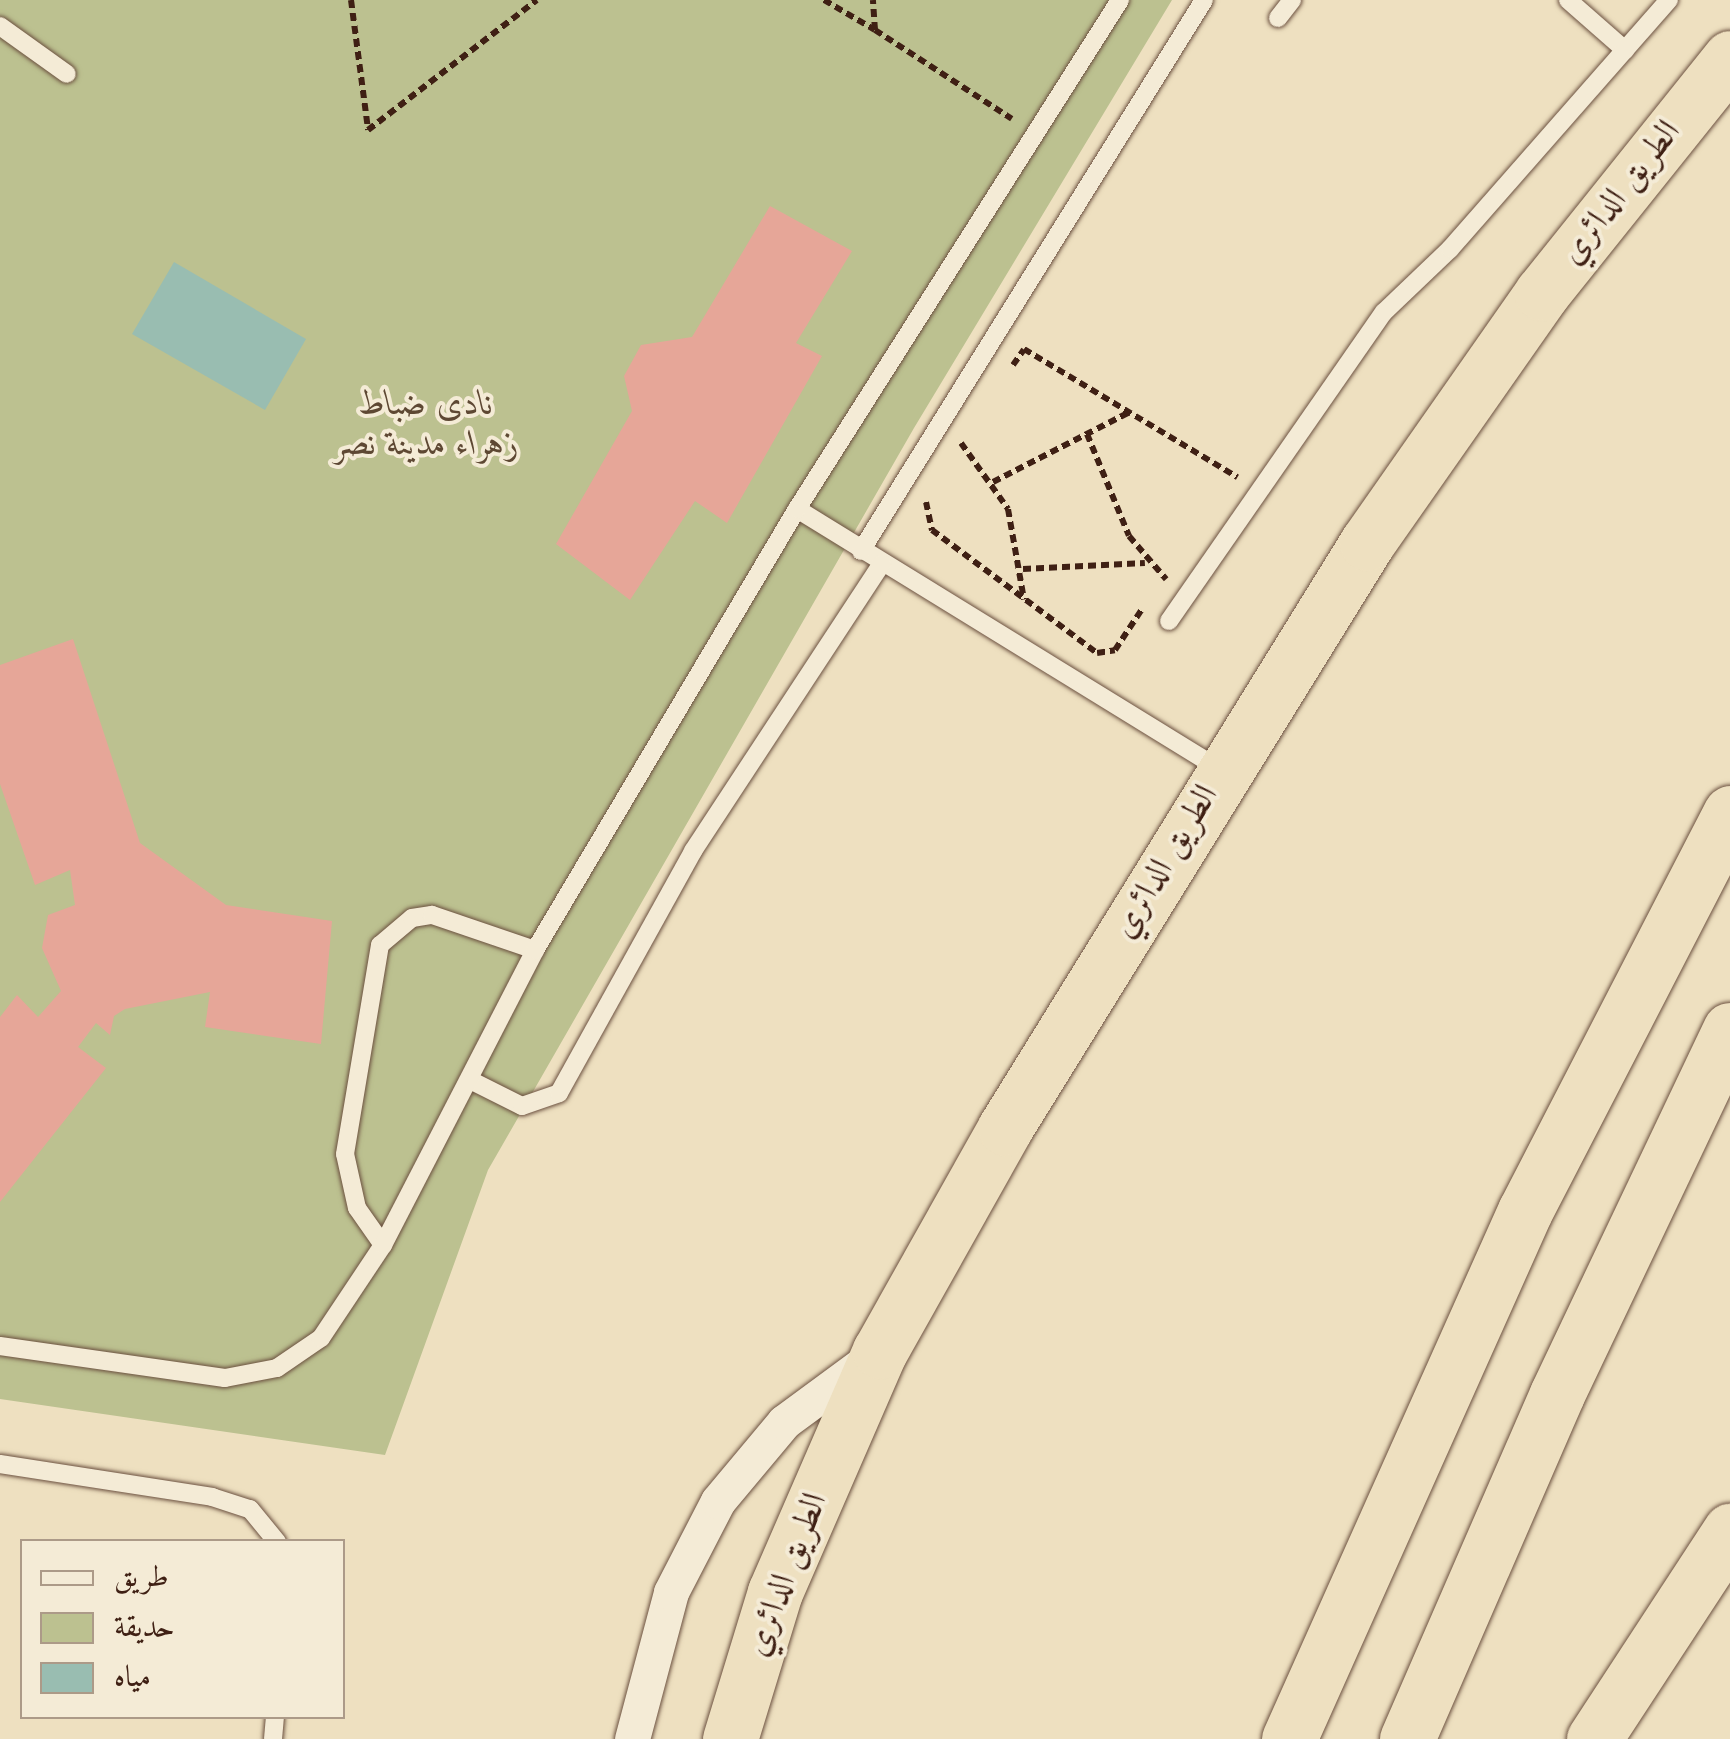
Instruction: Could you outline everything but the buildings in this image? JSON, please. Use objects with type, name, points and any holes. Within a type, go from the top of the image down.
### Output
[{"type":"highway","name":"الطريق الدائري","points":[[730,1739],[775,1592],[880,1351],[1221,770],[1542,294],[1730,58]]},
{"type":"highway","points":[[1289,1739],[1525,1211],[1730,813]]},
{"type":"highway","points":[[1408,1739],[1557,1394],[1730,1030]]},
{"type":"highway","points":[[1594,1739],[1730,1532]]},
{"type":"street","points":[[632,1739],[671,1592],[718,1501],[784,1422],[880,1351]]},
{"type":"lane","points":[[0,1346],[252,1376],[321,1338],[383,1245],[535,950],[798,508],[1120,0]]},
{"type":"lane","points":[[862,550],[1204,0]]},
{"type":"lane","points":[[1278,18],[1292,0]]},
{"type":"lane","points":[[1568,0],[1625,50]]},
{"type":"lane","points":[[1170,621],[1384,312],[1669,0]]},
{"type":"lane","points":[[0,26],[67,74]]},
{"type":"lane","points":[[798,508],[882,564],[1221,770]]},
{"type":"lane","points":[[470,1080],[522,1106],[559,1093],[692,850],[882,564]]},
{"type":"lane","points":[[383,1245],[356,1208],[345,1154],[380,945],[402,923],[432,914],[535,950]]},
{"type":"lane","points":[[0,1464],[212,1497],[250,1509],[275,1539]]},
{"type":"path","points":[[350,0],[368,130],[537,0]]},
{"type":"path","points":[[824,0],[1035,133]]},
{"type":"path","points":[[873,0],[874,30]]},
{"type":"path","points":[[1003,380],[1024,349],[1259,490]]},
{"type":"path","points":[[993,482],[1130,412]]},
{"type":"path","points":[[953,457],[972,428]]},
{"type":"path","points":[[1087,434],[1114,508],[1146,563],[1187,596]]},
{"type":"path","points":[[962,443],[993,482],[1023,569],[1024,600]]},
{"type":"path","points":[[937,484],[925,507],[932,530],[1088,647],[1108,652],[1163,577]]},
{"type":"path","points":[[1023,569],[1146,563]]},
{"type":"green space","name":"نادى ضباط زهراء مدينة نصر","points":[[0,0],[1172,0],[914,428],[488,1170],[385,1455],[0,1399]]},
{"type":"water","points":[[174,262],[306,339],[265,410],[132,334]]}]
